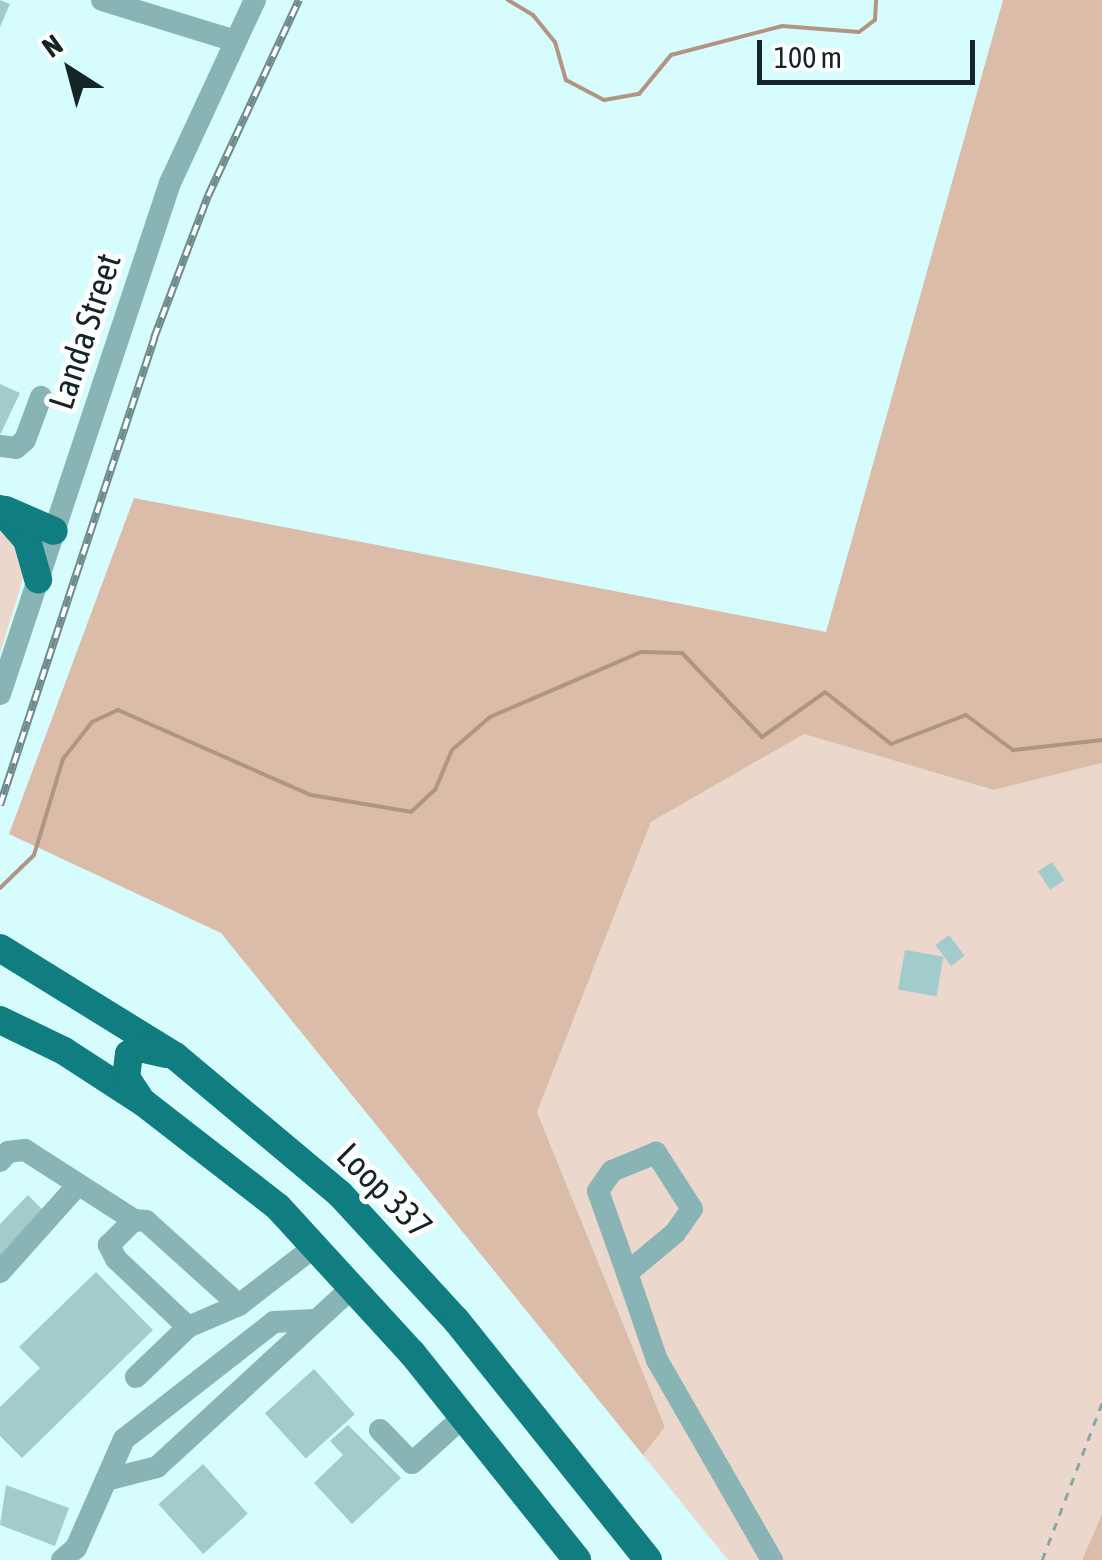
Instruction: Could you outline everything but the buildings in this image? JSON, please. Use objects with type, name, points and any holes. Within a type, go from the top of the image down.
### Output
[{"type":"main road","points":[[0,508],[54,531]]},
{"type":"main road","points":[[0,508],[27,540],[38,579]]},
{"type":"main road","name":"Loop 337","points":[[0,948],[74,990],[184,1063],[250,1113],[378,1232],[505,1378],[648,1560]]},
{"type":"main road","points":[[0,1020],[45,1042],[144,1103],[278,1207],[463,1416],[577,1560]]},
{"type":"main road","points":[[144,1103],[126,1078],[129,1054],[149,1048],[184,1063]]},
{"type":"street","points":[[102,0],[235,41]]},
{"type":"street","name":"Landa Street","points":[[0,694],[170,183],[256,0]]},
{"type":"street","points":[[0,446],[16,448],[25,440],[41,398]]},
{"type":"street","points":[[0,1161],[8,1152],[25,1150],[76,1187],[102,1194],[134,1220],[146,1221],[239,1305]]},
{"type":"street","points":[[627,1273],[675,1233],[692,1209],[656,1153],[612,1171],[598,1191],[656,1360],[772,1560]]},
{"type":"street","points":[[0,1272],[76,1187]]},
{"type":"street","points":[[134,1220],[109,1244],[116,1259],[188,1328]]},
{"type":"street","points":[[136,1377],[188,1328],[239,1305],[314,1247]]},
{"type":"street","points":[[106,1480],[157,1467],[352,1288]]},
{"type":"street","points":[[62,1560],[76,1548],[124,1440],[274,1322],[316,1320]]},
{"type":"street","points":[[380,1430],[412,1463],[463,1416]]},
{"type":"path","points":[[1042,1560],[1102,1403]]},
{"type":"shaded area","points":[[1003,0],[1102,0],[1102,763],[994,790],[804,734],[651,822],[537,1112],[665,1427],[643,1455],[221,933],[9,834],[134,498],[826,632]]},
{"type":"shaded area","points":[[0,520],[27,566],[0,653]]},
{"type":"shaded area","points":[[804,734],[994,790],[1102,763],[1102,1514],[1082,1560],[728,1560],[643,1455],[665,1427],[537,1112],[651,822]]},
{"type":"shaded area","points":[[1102,1514],[1102,1560],[1082,1560]]},
{"type":"waterway","points":[[508,0],[533,15],[555,42],[566,80],[604,100],[639,94],[671,55],[782,26],[859,32],[875,20],[876,0]]},
{"type":"waterway","points":[[0,888],[34,855],[63,759],[92,722],[118,710],[311,795],[411,812],[435,790],[452,750],[490,717],[641,652],[682,653],[762,737],[825,692],[891,744],[966,715],[1013,750],[1102,740]]},
{"type":"railway","points":[[0,805],[154,338],[208,196],[299,0]]}]
